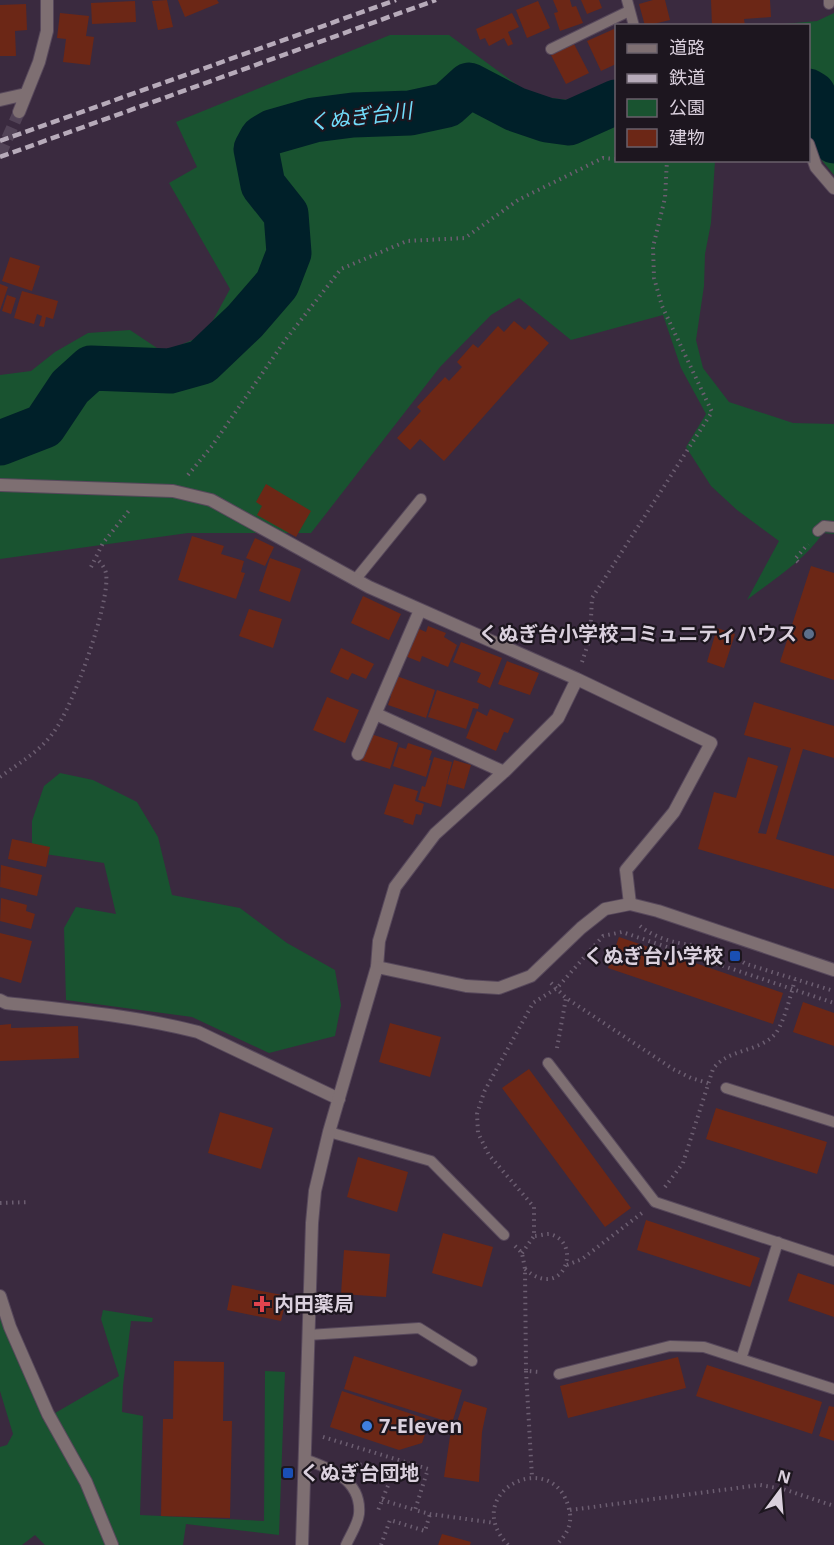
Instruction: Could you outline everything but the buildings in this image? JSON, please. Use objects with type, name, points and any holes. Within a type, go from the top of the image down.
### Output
[{"type":"street","points":[[19,112],[39,62],[47,31],[47,0]]},
{"type":"street","points":[[0,100],[26,94]]},
{"type":"street","points":[[810,150],[816,167],[834,188]]},
{"type":"street","points":[[0,485],[173,491],[211,500],[355,580],[711,743],[674,812],[626,870],[630,904]]},
{"type":"street","points":[[358,754],[420,610]]},
{"type":"street","points":[[302,1545],[312,1223],[315,1191],[377,967],[379,941],[395,887],[435,834],[504,772],[558,718],[577,680]]},
{"type":"street","points":[[375,714],[504,772]]},
{"type":"street","points":[[377,967],[466,986],[499,988],[531,976],[604,909],[630,904],[658,911],[834,970]]},
{"type":"street","points":[[0,1000],[6,1003],[77,1011],[198,1032],[339,1099]]},
{"type":"street","points":[[0,1296],[10,1327],[48,1414],[86,1482],[112,1545]]},
{"type":"lane","points":[[551,50],[628,6],[633,24]]},
{"type":"lane","points":[[355,580],[421,499]]},
{"type":"lane","points":[[818,531],[824,526],[834,527]]},
{"type":"lane","points":[[550,1067],[655,1202],[834,1260]]},
{"type":"lane","points":[[726,1088],[834,1122]]},
{"type":"lane","points":[[330,1132],[431,1161],[504,1235]]},
{"type":"lane","points":[[741,1359],[778,1242]]},
{"type":"lane","points":[[308,1335],[418,1328],[472,1362]]},
{"type":"lane","points":[[559,1374],[669,1346],[704,1347],[834,1389]]},
{"type":"lane","points":[[304,1459],[332,1469],[346,1479],[358,1499],[359,1516],[346,1545]]},
{"type":"path","points":[[199,464],[286,339],[341,269],[407,241],[465,238],[518,200],[603,158],[615,159]]},
{"type":"path","points":[[577,680],[590,638],[592,598],[712,412],[662,306],[654,278],[652,247],[663,207],[667,162]]},
{"type":"path","points":[[91,567],[103,543],[146,490]]},
{"type":"path","points":[[798,556],[795,559],[798,562]]},
{"type":"path","points":[[0,777],[45,744],[72,701],[101,609],[106,573],[96,558]]},
{"type":"path","points":[[522,1253],[534,1236],[534,1207],[489,1155],[478,1133],[477,1114],[484,1092],[533,1003],[557,988],[603,936],[622,932],[834,1003]]},
{"type":"path","points":[[649,933],[684,944]]},
{"type":"path","points":[[665,947],[668,939]]},
{"type":"path","points":[[746,964],[824,990]]},
{"type":"path","points":[[537,969],[566,998],[673,1070],[726,1088]]},
{"type":"path","points":[[525,1269],[535,1278],[548,1280],[560,1275],[567,1265],[582,1259],[655,1202],[683,1162],[713,1069],[720,1059],[766,1042],[778,1031],[795,980]]},
{"type":"path","points":[[550,1067],[566,998]]},
{"type":"path","points":[[0,1203],[30,1202]]},
{"type":"path","points":[[534,1236],[548,1234],[560,1240],[567,1251],[567,1265]]},
{"type":"path","points":[[504,1235],[522,1253],[525,1269],[526,1371],[532,1477]]},
{"type":"path","points":[[526,1371],[559,1374]]},
{"type":"path","points":[[319,1445],[320,1436],[428,1469],[415,1510]]},
{"type":"path","points":[[351,1462],[393,1473],[374,1522]]},
{"type":"path","points":[[508,1545],[498,1534],[493,1515],[498,1496],[513,1482],[532,1477],[552,1482],[566,1497],[571,1517],[566,1536],[556,1545]]},
{"type":"path","points":[[570,1510],[760,1485],[834,1506]]},
{"type":"path","points":[[382,1500],[430,1514],[495,1523]]},
{"type":"path","points":[[381,1545],[390,1520],[425,1532],[430,1514]]},
{"type":"green space","points":[[834,13],[834,175],[820,158],[810,126],[810,24],[783,24],[817,21]]},
{"type":"green space","points":[[390,35],[449,35],[532,96],[569,100],[615,79],[615,162],[715,162],[711,223],[705,254],[704,286],[696,340],[703,368],[729,402],[793,423],[834,424],[834,534],[823,533],[798,561],[747,600],[779,541],[737,510],[711,486],[686,447],[706,414],[681,368],[663,315],[571,340],[519,298],[491,315],[440,367],[311,533],[188,533],[0,559],[0,375],[31,371],[55,352],[88,333],[130,330],[163,352],[205,335],[230,289],[169,183],[197,167],[176,122]]},
{"type":"green space","points":[[60,773],[93,780],[137,802],[158,837],[172,895],[240,908],[287,943],[335,970],[341,1005],[335,1036],[269,1053],[192,1017],[66,1000],[64,928],[76,907],[116,914],[104,863],[32,852],[32,821],[44,786]]},
{"type":"green space","points":[[0,1309],[43,1420],[119,1376],[101,1319],[103,1310],[153,1318],[152,1322],[131,1321],[123,1386],[122,1412],[143,1416],[140,1515],[264,1521],[265,1371],[285,1372],[279,1535],[186,1524],[183,1545],[45,1545],[35,1535],[22,1545],[0,1545],[0,1447],[7,1445],[13,1434],[0,1391]]},
{"type":"waterway","name":"くぬぎ台川","points":[[0,443],[44,426],[70,387],[91,368],[170,371],[202,362],[245,321],[277,284],[289,253],[286,214],[263,185],[256,149],[262,138],[272,132],[314,120],[353,115],[410,113],[447,105],[469,85],[515,109],[547,120],[569,123],[615,102]]},
{"type":"waterway","name":"くぬぎ台川","points":[[810,92],[813,94],[834,141]]},
{"type":"tunnel","points":[[0,155],[19,112]]},
{"type":"railway","points":[[0,141],[396,0]]},
{"type":"railway","points":[[0,157],[436,0]]},
{"type":"place","name":"くぬぎ台小学校コミュニティハウス","points":[[809,634]]},
{"type":"place","name":"くぬぎ台小学校","points":[[735,956]]},
{"type":"place","name":"内田薬局","points":[[262,1304]]},
{"type":"place","name":"7-Eleven","points":[[367,1426]]},
{"type":"place","name":"くぬぎ台団地","points":[[288,1473]]}]
